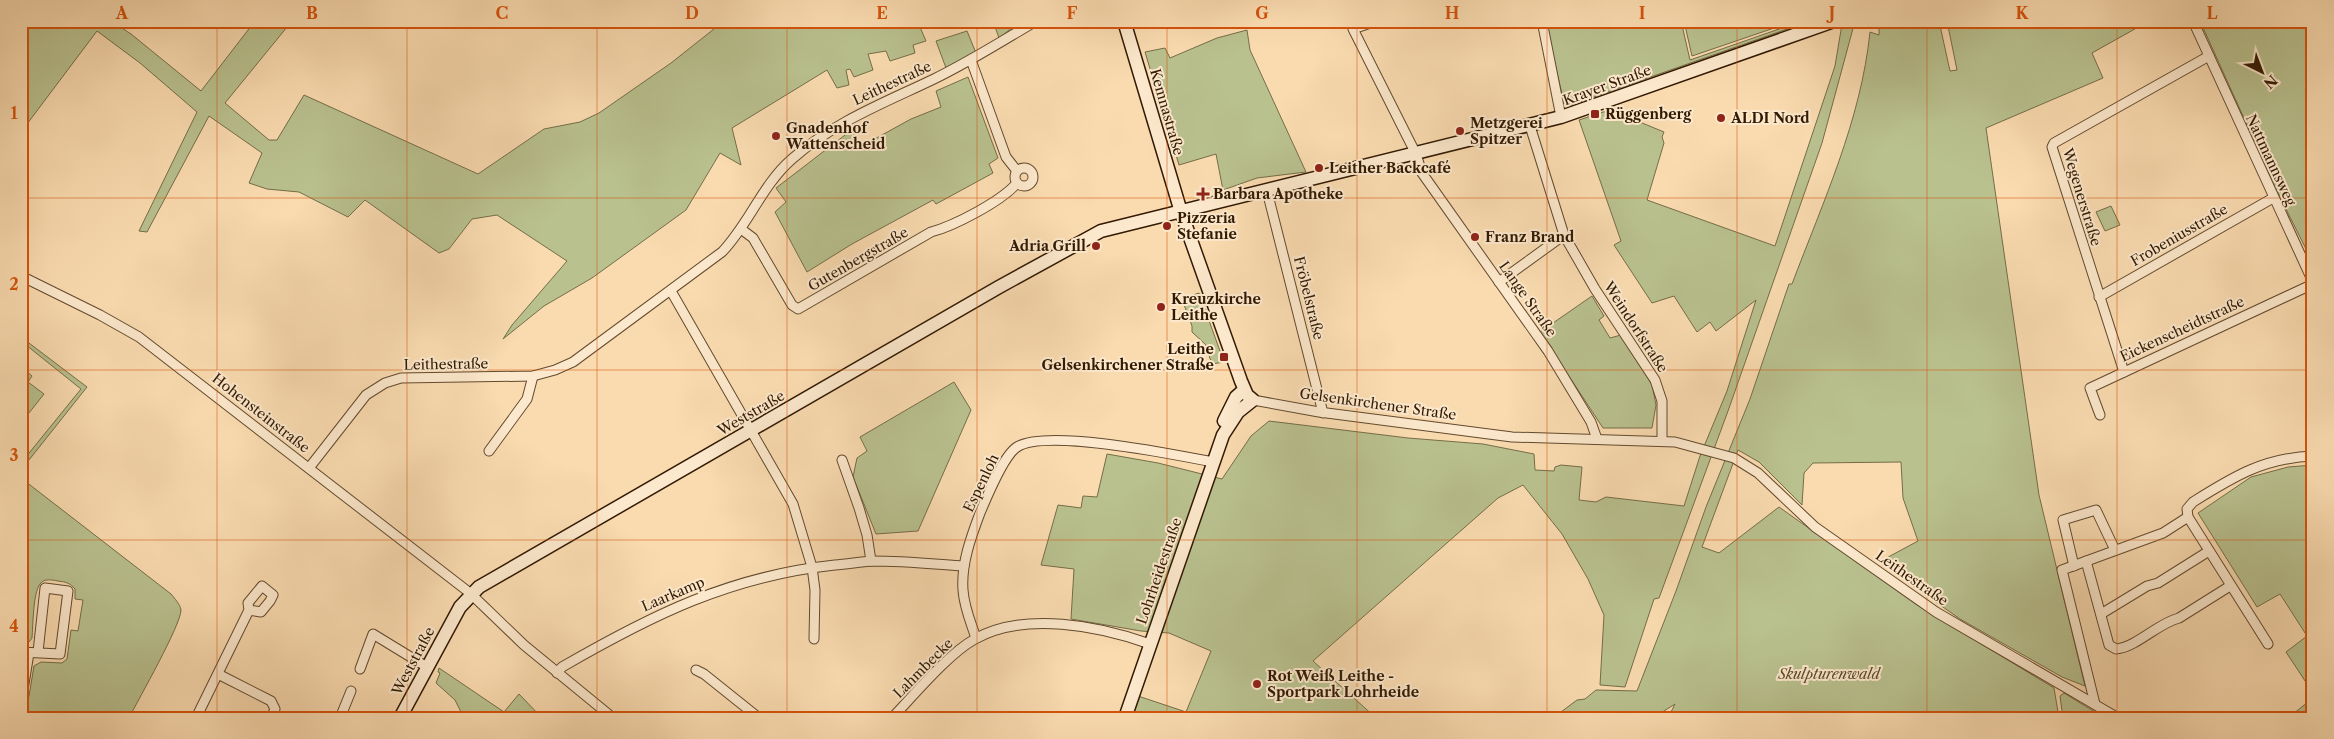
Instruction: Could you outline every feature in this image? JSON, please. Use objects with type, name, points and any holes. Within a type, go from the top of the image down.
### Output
[{"type":"street","name":"Leithestraße","points":[[309,468],[366,395],[385,383],[401,378],[533,376],[555,370],[573,362],[722,252],[741,229],[778,172],[814,142],[862,112],[971,60],[1036,21]]},
{"type":"street","name":"Kemnastraße","points":[[1124,21],[1181,212]]},
{"type":"street","name":"Lange Straße","points":[[1376,21],[1352,29],[1416,154],[1422,173],[1561,372],[1591,422],[1597,438]]},
{"type":"street","points":[[1542,21],[1562,118]]},
{"type":"street","name":"Krayer Straße","points":[[1181,212],[1562,118],[1834,21]]},
{"type":"street","name":"Nattmannsweg","points":[[2192,21],[2313,283]]},
{"type":"street","name":"Wegenerstraße","points":[[2124,372],[2052,147],[2054,143],[2209,56]]},
{"type":"street","name":"Gutenbergstraße","points":[[741,229],[753,238],[792,305],[798,308],[931,232],[947,228],[1009,192],[1017,183],[1024,186],[1028,185],[1032,176],[1028,169],[1024,168],[1017,171],[1006,157],[971,60]]},
{"type":"street","name":"Weindorfstraße","points":[[1530,126],[1564,235],[1595,289],[1656,380],[1663,409],[1662,440]]},
{"type":"street","points":[[1017,171],[1014,177],[1017,183]]},
{"type":"street","name":"Fröbelstraße","points":[[1267,191],[1323,413]]},
{"type":"street","name":"Frobeniusstraße","points":[[2099,297],[2273,198]]},
{"type":"street","points":[[1181,212],[1244,390],[1253,400]]},
{"type":"street","name":"Weststraße","points":[[400,718],[460,606],[470,594],[752,430],[1101,231],[1181,212]]},
{"type":"street","points":[[1499,282],[1564,235]]},
{"type":"street","name":"Hohensteinstraße","points":[[21,276],[128,329],[470,594],[524,645],[614,718]]},
{"type":"street","name":"Eickenscheidtstraße","points":[[2100,415],[2090,388],[2313,283]]},
{"type":"street","points":[[670,291],[752,430],[793,504],[812,568],[816,601],[814,639]]},
{"type":"street","points":[[489,451],[528,398],[533,376]]},
{"type":"street","name":"Lohrheidestraße","points":[[1223,435],[1222,426],[1230,407],[1244,390]]},
{"type":"street","name":"Gelsenkirchener Straße","points":[[1253,400],[1323,413],[1512,437],[1662,440],[1701,447]]},
{"type":"street","name":"Lohrheidestraße","points":[[1125,718],[1223,435],[1238,412],[1253,400]]},
{"type":"street","name":"Espenloh","points":[[976,638],[965,605],[963,590],[964,566],[985,500],[1008,456],[1018,446],[1032,441],[1078,442],[1147,449],[1213,462]]},
{"type":"street","name":"Leithestraße","points":[[1701,447],[1744,462],[1815,527],[1930,608],[1990,645],[2118,718]]},
{"type":"street","points":[[2268,644],[2188,517],[2187,509],[2193,502],[2235,476],[2271,461],[2313,456]]},
{"type":"street","points":[[842,460],[862,517],[871,561]]},
{"type":"street","points":[[2074,566],[2063,520],[2096,510],[2116,550]]},
{"type":"street","points":[[2096,704],[2062,570],[2164,533],[2188,517]]},
{"type":"street","points":[[2101,614],[2147,586],[2158,583],[2209,551]]},
{"type":"street","name":"Laarkamp","points":[[557,673],[562,667],[604,643],[680,604],[761,577],[812,568],[871,561],[964,566]]},
{"type":"street","points":[[2086,561],[2110,645],[2116,649],[2171,620],[2179,618],[2230,586]]},
{"type":"street","points":[[21,702],[29,652],[46,588],[68,591],[60,654],[29,652]]},
{"type":"street","points":[[196,718],[249,610]]},
{"type":"street","name":"Lahmbecke","points":[[892,718],[955,653],[976,638],[1010,627],[1073,625],[1120,633],[1150,644]]},
{"type":"street","points":[[360,669],[373,634],[427,667]]},
{"type":"street","points":[[696,670],[704,674],[759,718]]},
{"type":"street","points":[[218,674],[271,701],[275,709],[271,718]]},
{"type":"street","points":[[340,718],[351,691]]},
{"type":"green space","points":[[21,21],[111,21],[131,34],[201,91],[255,21],[292,21],[225,103],[269,140],[277,140],[304,95],[478,174],[544,129],[580,122],[599,113],[671,63],[724,21],[937,21],[920,27],[926,41],[913,45],[915,53],[890,61],[886,51],[868,54],[873,70],[854,77],[850,69],[846,70],[849,85],[837,88],[827,70],[732,128],[741,165],[720,153],[686,210],[592,278],[544,306],[503,339],[512,325],[567,261],[497,215],[472,219],[449,249],[439,253],[365,200],[348,217],[299,192],[267,189],[249,183],[262,153],[209,116],[147,232],[139,231],[197,112],[140,63],[97,31],[21,132]]},
{"type":"green space","points":[[993,21],[1021,21],[999,38]]},
{"type":"green space","points":[[1545,21],[1681,21],[1690,60],[1782,28],[1787,22],[1810,21],[1565,107]]},
{"type":"green space","points":[[1684,21],[1784,21],[1780,26],[1692,56]]},
{"type":"green space","points":[[1855,21],[1822,143],[1728,411],[1659,598],[1654,599],[1625,687],[1600,685],[1604,615],[1588,579],[1562,534],[1523,485],[1498,498],[1313,661],[1376,718],[1130,718],[1138,696],[1186,712],[1211,651],[1169,633],[1141,631],[1071,619],[1074,569],[1041,565],[1058,505],[1081,508],[1083,496],[1097,497],[1107,454],[1158,463],[1222,479],[1251,436],[1269,421],[1408,438],[1483,444],[1534,454],[1535,470],[1554,471],[1555,467],[1561,465],[1582,467],[1579,500],[1596,502],[1606,497],[1684,506],[1700,456],[1727,391],[1756,300],[1716,331],[1710,322],[1697,332],[1674,296],[1652,303],[1614,245],[1621,241],[1579,120],[1603,112],[1613,111],[1664,132],[1662,137],[1664,143],[1647,200],[1775,246],[1835,66],[1842,24]]},
{"type":"green space","name":"Skulpturenwald","points":[[1882,21],[1939,21],[1950,71],[1957,70],[1947,21],[2149,21],[2092,53],[2103,78],[1986,128],[2039,495],[2085,686],[2062,677],[1960,619],[1879,562],[1918,541],[1903,498],[1901,462],[1813,463],[1804,473],[1802,505],[1759,462],[1738,450],[1702,547],[1719,553],[1779,507],[1917,605],[2054,688],[2059,718],[1668,718],[1675,704],[1653,718],[1553,718],[1577,700],[1585,699],[1596,690],[1637,691],[1706,507],[1750,399],[1789,284],[1792,284],[1828,191],[1850,129],[1865,65],[1870,32],[1879,35],[1879,24]]},
{"type":"green space","points":[[2200,21],[2313,21],[2313,263],[2276,189]]},
{"type":"green space","points":[[1247,30],[1250,50],[1306,172],[1257,178],[1223,190],[1216,154],[1179,165],[1145,52],[1165,48],[1170,58],[1217,38]]},
{"type":"green space","points":[[967,31],[976,53],[946,68],[936,41]]},
{"type":"green space","points":[[968,77],[998,158],[989,164],[993,173],[936,204],[933,200],[852,244],[807,272],[775,212],[786,202],[776,188],[849,132],[856,136],[862,146],[911,119],[941,107],[936,91]]},
{"type":"green space","points":[[2111,206],[2120,225],[2105,231],[2096,212]]},
{"type":"green space","points":[[1199,293],[1224,362],[1212,364],[1205,344],[1192,332],[1192,326],[1183,302],[1188,300],[1187,297]]},
{"type":"green space","points":[[1592,296],[1604,316],[1599,320],[1610,338],[1621,335],[1652,385],[1656,405],[1652,428],[1603,428],[1540,332]]},
{"type":"green space","points":[[21,337],[87,387],[21,470],[21,463],[81,389],[21,341]]},
{"type":"green space","points":[[21,366],[32,376],[28,382],[44,394],[21,423]]},
{"type":"green space","points":[[954,382],[971,410],[918,531],[876,534],[853,477],[857,458],[867,451],[860,437]]},
{"type":"green space","points":[[2313,465],[2313,693],[2286,652],[2307,636],[2280,594],[2257,607],[2198,513],[2251,477],[2288,467]]},
{"type":"green space","points":[[21,478],[171,594],[180,606],[181,610],[174,631],[129,718],[21,718],[29,696],[34,666],[41,662],[62,663],[67,659],[71,630],[78,631],[83,600],[75,599],[75,589],[68,583],[51,580],[42,582],[38,588],[35,602],[32,638],[21,646]]},
{"type":"green space","points":[[439,668],[504,712],[519,694],[542,718],[464,718],[455,700],[436,683],[440,673],[438,672]]},
{"type":"green space","points":[[2064,693],[2095,712],[2097,718],[2063,718],[2060,696]]},
{"type":"green space","points":[[2313,698],[2313,718],[2288,718]]},
{"type":"place","name":"Rüggenberg","points":[[1595,114]]},
{"type":"place","name":"ALDI Nord","points":[[1721,118]]},
{"type":"place","name":"Metzgerei Spitzer","points":[[1460,131]]},
{"type":"place","name":"Gnadenhof Wattenscheid","points":[[776,136]]},
{"type":"place","name":"Leither Backcafé","points":[[1319,168]]},
{"type":"place","name":"Barbara Apotheke","points":[[1203,194]]},
{"type":"place","name":"Pizzeria Stefanie","points":[[1167,226]]},
{"type":"place","name":"Franz Brand","points":[[1475,237]]},
{"type":"place","name":"Adria Grill","points":[[1096,246]]},
{"type":"place","name":"Kreuzkirche Leithe","points":[[1161,307]]},
{"type":"place","name":"Leithe Gelsenkirchener Straße","points":[[1224,357]]},
{"type":"place","name":"Rot Weiß Leithe - Sportpark Lohrheide","points":[[1257,684]]}]
